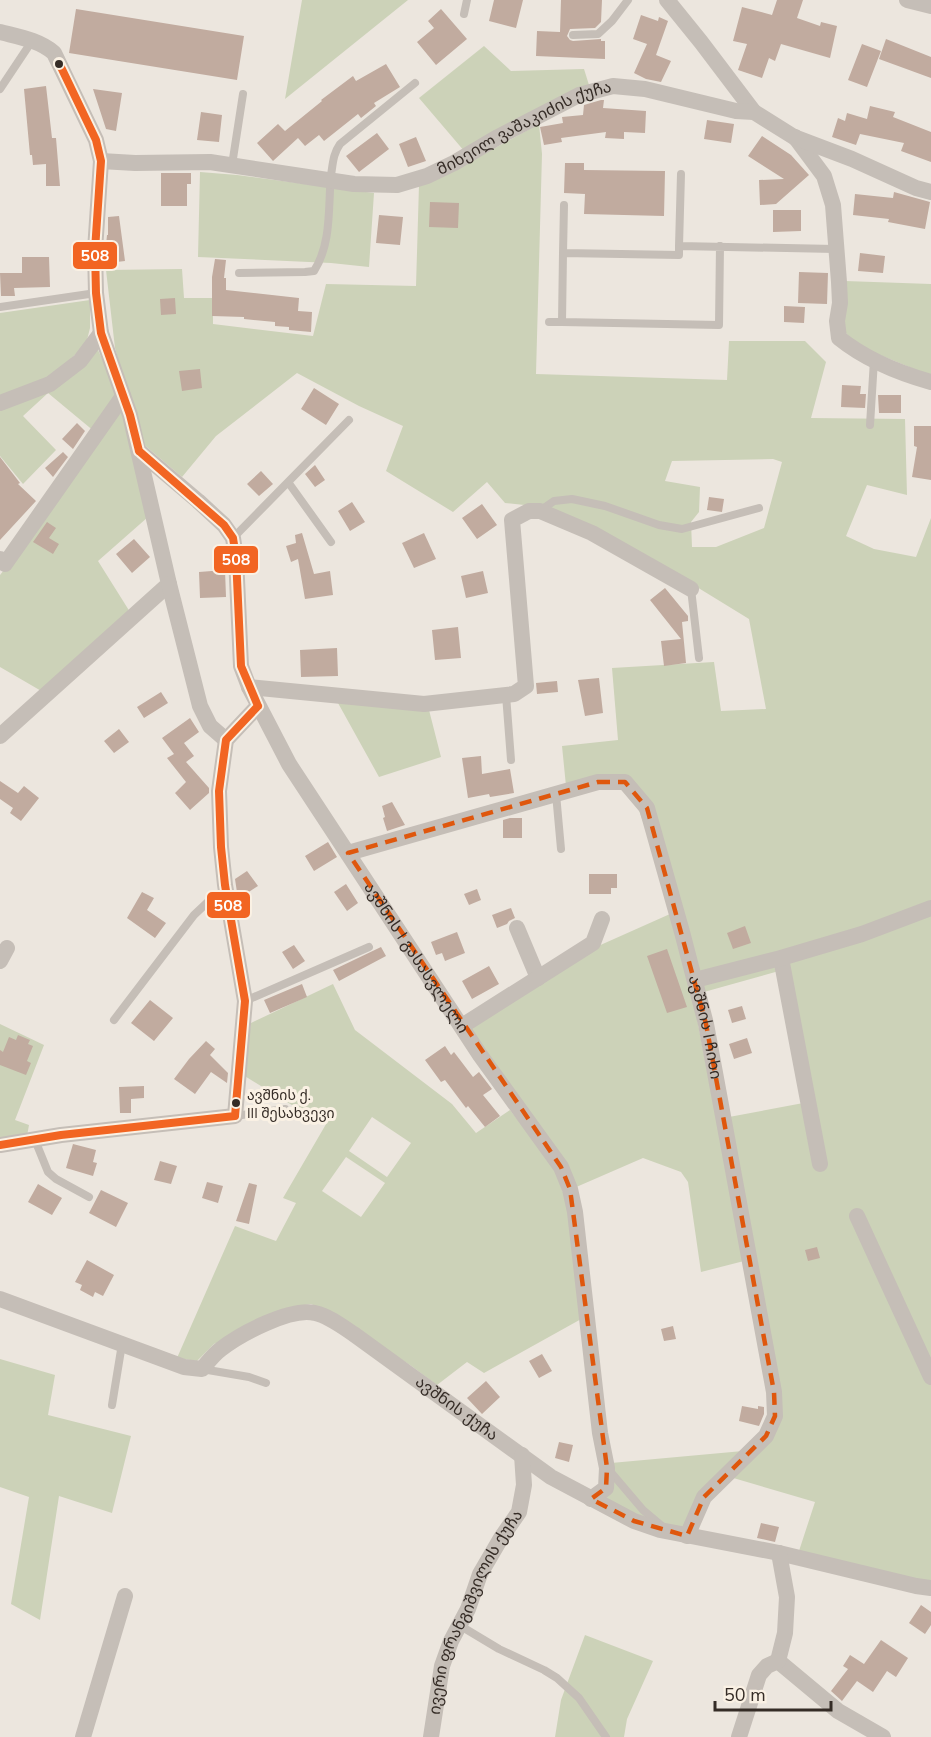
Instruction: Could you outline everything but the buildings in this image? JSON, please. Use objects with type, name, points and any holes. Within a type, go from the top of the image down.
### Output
[{"type":"street","points":[[667,0],[754,112]]},
{"type":"street","points":[[907,0],[931,6]]},
{"type":"street","points":[[0,32],[32,41],[54,53],[96,140],[102,161],[95,250],[96,293],[101,333],[130,415],[200,706],[210,726],[226,740]]},
{"type":"street","name":"მიხეილ ვაშაკიძის ქუჩა","points":[[102,161],[210,162],[354,184],[397,184],[427,176],[454,163],[498,137],[579,95],[613,86],[645,89],[736,111],[754,112],[794,137],[852,159],[916,188],[931,192]]},
{"type":"street","points":[[794,137],[824,176],[833,205],[840,303],[837,321],[839,338],[856,352],[931,382]]},
{"type":"street","points":[[0,403],[50,384],[80,361],[101,333]]},
{"type":"street","points":[[0,560],[5,564],[123,396]]},
{"type":"street","points":[[139,451],[207,509],[224,525],[233,538]]},
{"type":"street","points":[[249,687],[423,704],[514,694],[526,686],[512,520],[529,511],[540,511],[592,533],[691,589]]},
{"type":"street","name":"ავშნის I გასასვლელი","points":[[233,538],[236,557],[241,666],[258,706],[289,764],[462,1026],[561,1167],[570,1189],[575,1212],[600,1433],[607,1468]]},
{"type":"street","points":[[0,736],[169,584]]},
{"type":"street","points":[[0,1145],[61,1135],[236,1116],[245,1001],[220,847],[219,791],[226,740],[258,706]]},
{"type":"street","name":"ავშნის I ჩიხი","points":[[348,853],[598,782],[625,782],[647,808],[706,1024],[774,1392],[775,1416],[766,1436],[704,1497],[687,1536]]},
{"type":"street","points":[[695,980],[862,934],[931,908]]},
{"type":"street","points":[[462,1026],[593,942],[602,918]]},
{"type":"street","points":[[517,928],[538,978]]},
{"type":"street","points":[[781,958],[820,1164]]},
{"type":"street","points":[[856,1216],[931,1377]]},
{"type":"street","points":[[0,1299],[184,1367],[202,1369]]},
{"type":"street","name":"ავშნის ქუჩა","points":[[202,1369],[219,1350],[239,1336],[268,1322],[300,1312],[315,1313],[356,1335],[551,1477],[634,1521],[660,1530],[779,1553],[931,1588]]},
{"type":"street","name":"ივერი ფრანგიშვილის ქუჩა","points":[[431,1737],[442,1666],[451,1641],[468,1609],[480,1574],[519,1512],[524,1485],[522,1455]]},
{"type":"street","points":[[591,1499],[606,1488],[607,1468]]},
{"type":"street","points":[[778,1661],[785,1633],[787,1597],[779,1553]]},
{"type":"street","points":[[84,1737],[125,1596]]},
{"type":"street","points":[[739,1737],[759,1675],[767,1666],[778,1661]]},
{"type":"street","points":[[778,1661],[838,1711],[883,1737]]},
{"type":"lane","points":[[464,14],[466,0]]},
{"type":"lane","points":[[573,35],[598,34],[612,21],[628,0]]},
{"type":"lane","points":[[0,89],[32,41]]},
{"type":"lane","points":[[239,273],[314,271],[327,238],[335,151],[340,144],[415,83]]},
{"type":"lane","points":[[232,165],[243,94]]},
{"type":"lane","points":[[563,253],[679,255],[681,174]]},
{"type":"lane","points":[[562,322],[564,206]]},
{"type":"lane","points":[[679,246],[835,249]]},
{"type":"lane","points":[[549,322],[719,325],[720,246]]},
{"type":"lane","points":[[0,307],[96,293]]},
{"type":"lane","points":[[870,425],[874,360]]},
{"type":"lane","points":[[233,538],[349,420]]},
{"type":"lane","points":[[288,482],[331,542]]},
{"type":"lane","points":[[540,511],[554,501],[572,499],[605,506],[659,525],[682,529],[759,508]]},
{"type":"lane","points":[[691,589],[699,658]]},
{"type":"lane","points":[[506,695],[511,760]]},
{"type":"lane","points":[[556,794],[561,849]]},
{"type":"lane","points":[[114,1020],[194,915],[211,899],[226,891]]},
{"type":"lane","points":[[245,1001],[369,947]]},
{"type":"lane","points":[[236,1116],[285,1110]]},
{"type":"lane","points":[[35,1140],[48,1172],[56,1179],[89,1197]]},
{"type":"lane","points":[[112,1405],[122,1344]]},
{"type":"lane","points":[[202,1369],[249,1377],[266,1383]]},
{"type":"lane","points":[[607,1468],[643,1510],[670,1532]]},
{"type":"lane","points":[[459,1625],[499,1649],[557,1678],[579,1698],[606,1737]]},
{"type":"highlighted area","points":[[598,782],[625,782],[647,808],[706,1024],[774,1392],[775,1416],[766,1436],[704,1497],[687,1536],[634,1521],[591,1499],[606,1488],[607,1468],[570,1189],[561,1167],[348,853]]},
{"type":"green space","points":[[302,0],[408,0],[285,99]]},
{"type":"green space","points":[[484,46],[511,71],[584,69],[589,85],[465,152],[419,98]]},
{"type":"green space","points":[[539,124],[542,154],[536,374],[727,380],[729,341],[805,341],[826,362],[811,418],[905,419],[907,495],[867,485],[846,536],[874,549],[916,557],[931,518],[931,1583],[799,1551],[815,1502],[730,1477],[780,1413],[729,1117],[814,1101],[786,969],[704,992],[627,777],[566,786],[562,746],[618,740],[612,668],[714,662],[721,711],[766,709],[749,619],[661,565],[534,506],[505,503],[487,482],[453,512],[386,471],[403,426],[297,373],[216,436],[182,477],[142,443],[115,348],[106,270],[182,269],[184,298],[213,298],[213,324],[313,336],[326,284],[416,286],[419,185],[442,177]],"holes":[[[773,459],[782,462],[764,528],[716,547],[692,547],[691,522],[699,512],[700,487],[665,481],[672,461]]]},
{"type":"green space","points":[[200,172],[374,193],[369,267],[198,257]]},
{"type":"green space","points":[[845,281],[931,284],[931,376],[858,346],[844,331]]},
{"type":"green space","points":[[90,300],[90,328],[86,344],[49,380],[0,398],[0,313]]},
{"type":"green space","points":[[98,350],[118,394],[95,432],[48,393],[23,416],[56,450],[23,484],[0,456],[0,409]]},
{"type":"green space","points":[[122,407],[148,517],[98,561],[130,612],[43,692],[0,667],[0,575]]},
{"type":"green space","points":[[338,703],[429,710],[441,757],[379,777]]},
{"type":"green space","points":[[670,914],[693,998],[744,1261],[701,1272],[688,1182],[681,1172],[643,1158],[574,1188],[470,1027],[596,947]]},
{"type":"green space","points":[[333,984],[355,1030],[452,1104],[476,1133],[510,1110],[553,1165],[570,1211],[583,1318],[484,1373],[467,1362],[437,1385],[323,1309],[311,1304],[299,1306],[214,1344],[197,1361],[177,1358],[235,1226],[276,1241],[296,1203],[283,1198],[329,1119],[295,1119],[300,1110],[243,1075],[251,1023]],"holes":[[[372,1117],[411,1143],[387,1177],[349,1151]],[[346,1157],[385,1183],[361,1217],[322,1191]]]},
{"type":"green space","points":[[0,1024],[44,1045],[15,1120],[29,1125],[27,1136],[0,1140]]},
{"type":"green space","points":[[0,1359],[55,1375],[48,1415],[131,1436],[112,1513],[59,1496],[40,1620],[11,1604],[29,1497],[0,1487]]},
{"type":"green space","points":[[743,1451],[689,1525],[673,1529],[600,1499],[611,1463]]},
{"type":"green space","points":[[585,1635],[653,1661],[627,1719],[624,1737],[555,1737],[561,1700]]},
{"type":"transit line","name":"508","points":[[59,63],[96,140],[101,161],[95,250],[96,293],[101,333],[130,415],[139,451]]},
{"type":"transit line","name":"508","points":[[139,451],[224,525],[233,538],[236,557],[241,666],[258,706]]},
{"type":"transit line","name":"508","points":[[235,1116],[245,1001],[225,885],[219,791],[226,740],[258,706]]},
{"type":"transit line","name":"508","points":[[0,1145],[61,1135],[235,1116]]},
{"type":"place","name":"ავშნის ქ. III შესახვევი","points":[[236,1103]]}]
